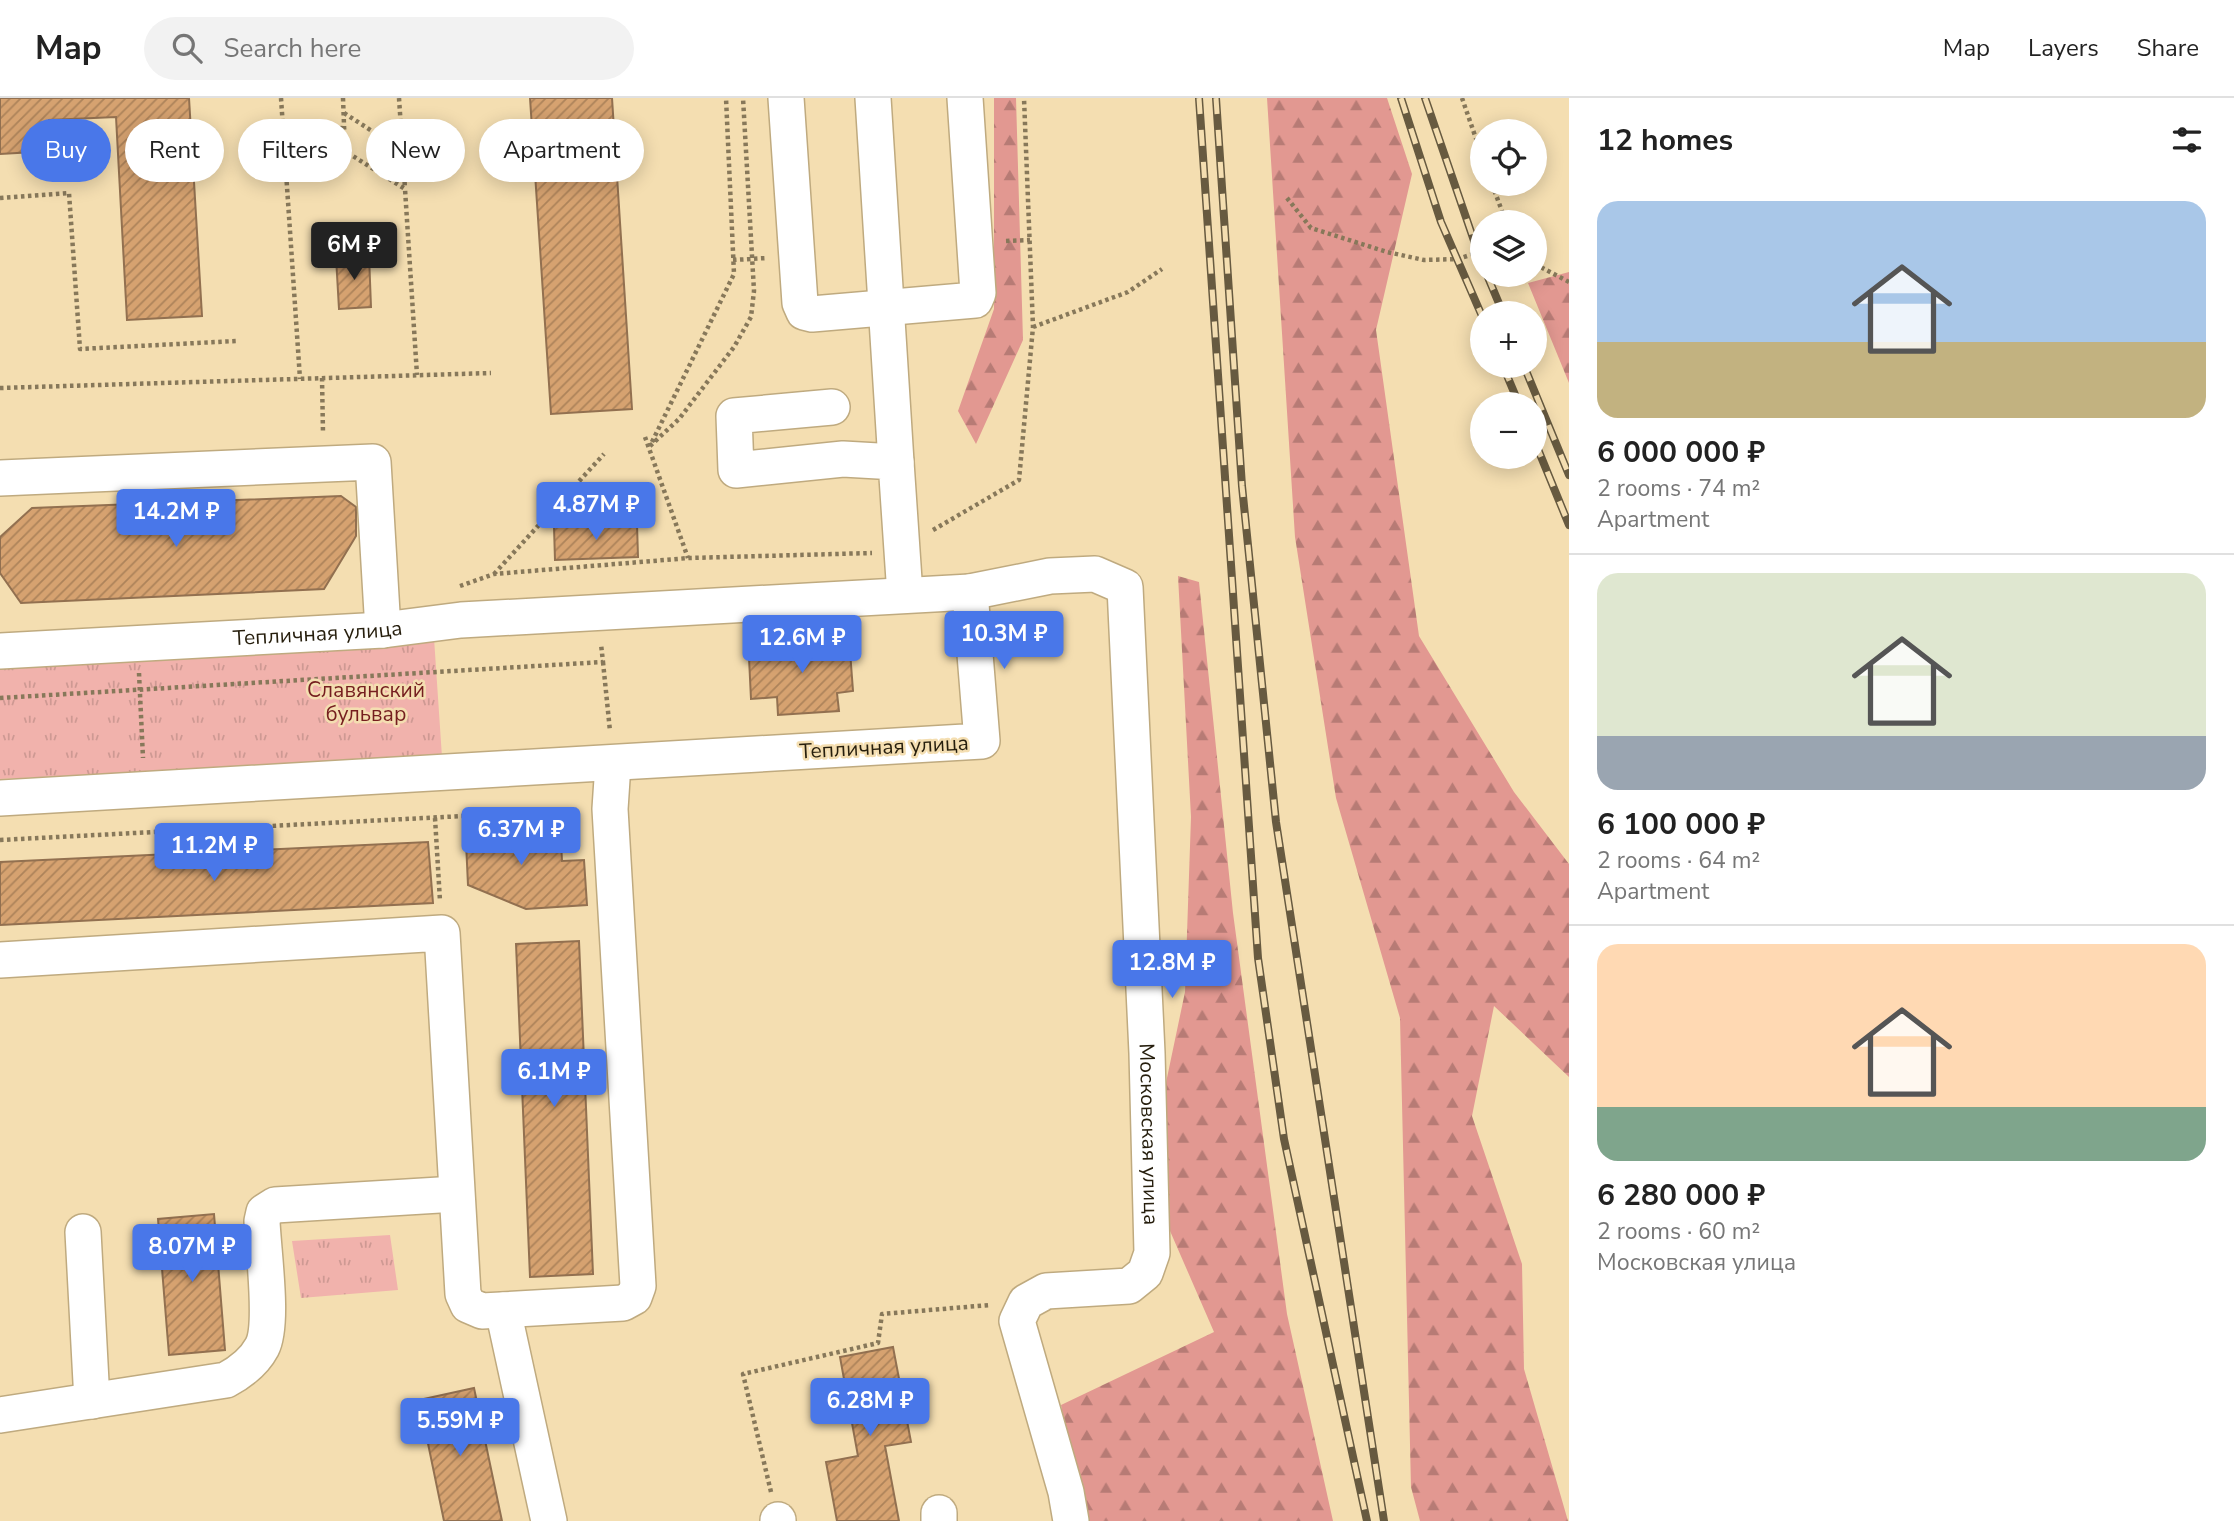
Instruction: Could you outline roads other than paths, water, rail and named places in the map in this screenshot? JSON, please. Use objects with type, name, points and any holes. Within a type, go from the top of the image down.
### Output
[{"type":"street","points":[[786,98],[800,303],[803,312],[886,309],[968,303],[975,300],[978,293],[965,98]]},
{"type":"street","points":[[873,98],[905,595]]},
{"type":"street","points":[[832,407],[734,416],[736,470],[843,459],[896,462]]},
{"type":"street","points":[[0,478],[373,462],[383,630]]},
{"type":"street","name":"Московская улица","points":[[970,592],[1050,576],[1095,574],[1125,587],[1147,1053],[1152,1253],[1145,1273],[1129,1286],[1046,1290],[1026,1302],[1017,1321],[1066,1492],[1071,1521]]},
{"type":"street","name":"Тепличная улица","points":[[0,651],[383,630],[461,620],[970,592],[982,741],[0,797]]},
{"type":"street","points":[[0,960],[442,933],[456,1194],[463,1294],[468,1305],[482,1311],[623,1303],[634,1297],[638,1286],[610,809],[613,764]]},
{"type":"street","points":[[0,1415],[226,1380],[249,1364],[266,1337],[262,1221],[264,1212],[275,1205],[456,1194]]},
{"type":"street","points":[[83,1233],[92,1401]]},
{"type":"street","points":[[503,1310],[549,1521]]},
{"type":"railway","points":[[1199,98],[1258,958],[1284,1139],[1367,1521]]},
{"type":"railway","points":[[1216,98],[1242,486],[1276,822],[1384,1521]]},
{"type":"railway","points":[[1401,98],[1441,222],[1475,301]]},
{"type":"railway","points":[[1425,98],[1470,229]]},
{"type":"railway","points":[[1492,287],[1498,301]]},
{"type":"railway","points":[[1508,378],[1514,392]]},
{"type":"railway","points":[[1529,378],[1569,475]]},
{"type":"railway","points":[[1546,469],[1569,525]]},
{"type":"park label","name":"Славянский бульвар","points":[[366,702]]}]
